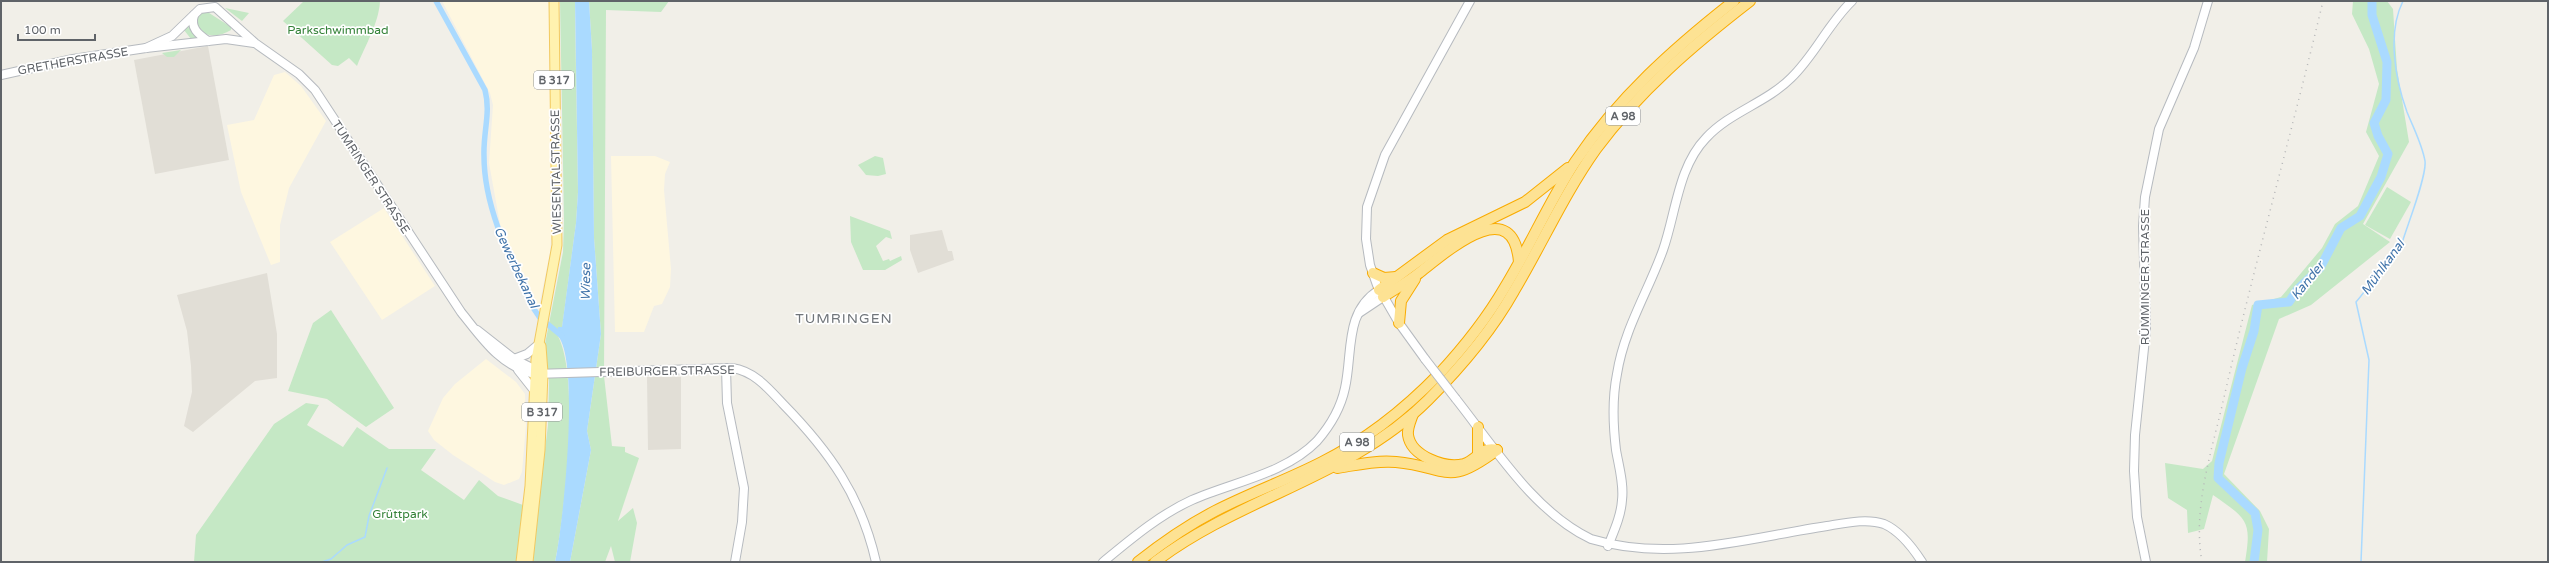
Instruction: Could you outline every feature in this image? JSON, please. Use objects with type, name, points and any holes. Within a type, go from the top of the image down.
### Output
[{"type":"highway","name":"A 98","points":[[1138,562],[1179,532],[1213,512],[1323,462],[1390,419],[1410,403],[1466,343],[1497,299],[1576,161],[1618,106],[1651,71],[1734,1]]},
{"type":"highway","name":"A 98","points":[[1155,562],[1224,518],[1329,470],[1375,442],[1413,413],[1474,350],[1493,325],[1514,292],[1573,185],[1596,150],[1626,112],[1683,55],[1750,1]]},
{"type":"highway","points":[[1381,294],[1398,277],[1456,234],[1525,202],[1576,161]]},
{"type":"highway","points":[[1381,294],[1418,274],[1451,247],[1467,238],[1494,228],[1507,231],[1512,235],[1518,246],[1519,262]]},
{"type":"highway","points":[[1373,273],[1384,278],[1398,277]]},
{"type":"highway","points":[[1399,323],[1401,301],[1418,274]]},
{"type":"highway","points":[[1413,413],[1408,434],[1412,446],[1420,453],[1445,464],[1456,465],[1465,463],[1487,449],[1497,450]]},
{"type":"highway","points":[[1478,427],[1478,454]]},
{"type":"highway","points":[[1329,470],[1378,462],[1395,462],[1442,472],[1459,473],[1472,468],[1497,450]]},
{"type":"main road","name":"WIESENTALSTRASSE","points":[[539,342],[556,256],[558,227],[554,1]]},
{"type":"main road","name":"B 317","points":[[528,562],[539,342]]},
{"type":"main road","name":"B 317","points":[[521,562],[531,498],[533,389],[538,372]]},
{"type":"street","points":[[1470,1],[1377,173],[1367,207],[1366,223],[1368,255],[1381,294],[1399,323],[1425,359],[1478,427],[1539,501],[1555,516],[1578,532],[1608,546],[1634,553],[1660,556],[1724,548],[1817,527],[1845,523],[1874,522],[1883,524],[1897,532],[1922,561]]},
{"type":"street","points":[[1608,546],[1619,514],[1623,490],[1614,428],[1616,375],[1631,323],[1663,250],[1683,177],[1694,154],[1704,139],[1718,126],[1768,96],[1791,78],[1840,12],[1852,1]]},
{"type":"street","name":"RÜMMINGER STRASSE","points":[[2146,562],[2137,517],[2134,472],[2135,435],[2146,329],[2143,226],[2145,197],[2159,129],[2194,48],[2208,1]]},
{"type":"street","name":"TUMRINGER STRASSE","points":[[195,12],[203,8],[216,7],[238,29],[255,43],[284,62],[315,90],[442,285],[472,326],[518,369],[538,372]]},
{"type":"street","points":[[195,12],[193,26],[199,34],[208,41]]},
{"type":"street","name":"GRETHERSTRASSE","points":[[146,48],[172,36],[195,12]]},
{"type":"street","points":[[226,39],[238,29]]},
{"type":"street","name":"TUMRINGER STRASSE","points":[[226,39],[255,43]]},
{"type":"street","name":"GRETHERSTRASSE","points":[[1,75],[73,59],[146,48],[226,39]]},
{"type":"street","points":[[1103,562],[1174,509],[1279,467],[1301,454],[1316,441],[1330,423],[1345,389],[1352,330],[1357,314],[1369,296],[1381,294]]},
{"type":"street","points":[[514,358],[524,356],[539,342]]},
{"type":"street","name":"TUMRINGER STRASSE","points":[[492,346],[538,372]]},
{"type":"street","points":[[726,368],[727,403],[744,488],[742,522],[735,562]]},
{"type":"street","name":"FREIBURGER STRASSE","points":[[538,372],[606,372],[726,368],[744,370],[756,377],[807,428],[834,461],[855,497],[876,562]]},
{"type":"street","points":[[518,369],[533,389]]},
{"type":"shaded area","points":[[442,1],[549,1],[554,185],[550,253],[539,306],[536,305],[500,224],[489,163],[493,105],[490,93]]},
{"type":"shaded area","points":[[208,46],[229,160],[155,174],[134,60]]},
{"type":"shaded area","points":[[285,72],[301,86],[326,121],[289,188],[280,225],[280,262],[271,265],[241,192],[227,125],[254,120],[274,75]]},
{"type":"shaded area","points":[[611,156],[655,156],[670,162],[665,174],[664,190],[671,269],[670,287],[662,304],[654,306],[644,332],[615,332]]},
{"type":"shaded area","points":[[384,208],[435,286],[382,320],[330,242]]},
{"type":"shaded area","points":[[942,230],[948,251],[952,251],[954,260],[918,273],[910,250],[910,235]]},
{"type":"shaded area","points":[[267,273],[277,334],[277,378],[255,381],[193,432],[184,426],[192,392],[191,366],[187,331],[177,295]]},
{"type":"shaded area","points":[[486,359],[516,382],[525,394],[526,425],[522,472],[519,479],[504,485],[495,482],[453,455],[434,440],[428,431],[443,398],[455,384]]},
{"type":"shaded area","points":[[647,377],[681,377],[681,449],[648,450]]},
{"type":"green space","name":"Parkschwimmbad","points":[[304,1],[380,1],[377,18],[357,66],[349,58],[338,66],[332,65],[283,21]]},
{"type":"green space","points":[[560,1],[575,1],[578,192],[576,223],[562,328],[558,336],[565,356],[568,383],[568,447],[563,512],[555,562],[531,562],[548,425],[549,381],[544,349],[563,252],[564,220]]},
{"type":"green space","points":[[589,1],[669,1],[661,12],[606,10],[604,376],[612,446],[625,447],[625,452],[639,458],[618,521],[633,508],[637,523],[630,562],[615,562],[611,546],[605,562],[570,562],[591,450],[587,431],[601,334],[594,238],[592,50]]},
{"type":"green space","points":[[2353,1],[2387,1],[2393,9],[2397,69],[2409,142],[2363,224],[2390,242],[2311,305],[2279,319],[2224,474],[2260,511],[2269,529],[2267,562],[2245,562],[2248,537],[2244,522],[2240,516],[2213,495],[2204,529],[2188,533],[2187,510],[2168,498],[2165,463],[2203,469],[2212,461],[2252,305],[2281,297],[2322,248],[2335,224],[2358,206],[2379,156],[2366,132],[2379,84],[2369,49],[2352,14]]},
{"type":"green space","points":[[225,8],[249,13],[242,21]]},
{"type":"green space","points":[[206,11],[231,27],[231,30],[218,35],[209,35],[197,28],[197,14]]},
{"type":"green space","points":[[188,25],[197,38],[191,39],[184,30]]},
{"type":"green space","points":[[181,50],[174,57],[167,57],[162,53]]},
{"type":"green space","points":[[875,156],[883,158],[886,174],[878,176],[866,175],[858,165]]},
{"type":"green space","points":[[2387,187],[2411,202],[2390,239],[2365,225]]},
{"type":"green space","points":[[850,216],[890,231],[892,239],[886,237],[876,246],[883,261],[889,259],[890,261],[901,256],[902,260],[885,270],[863,270],[851,242]]},
{"type":"green space","points":[[331,310],[394,408],[366,427],[327,399],[288,391],[313,323]]},
{"type":"green space","name":"Grüttpark","points":[[306,403],[319,405],[307,425],[343,447],[357,427],[389,449],[436,449],[421,470],[464,500],[479,480],[498,496],[523,505],[518,562],[194,562],[196,535],[274,424]]},
{"type":"water","name":"Wiese","points":[[575,1],[589,1],[592,50],[594,238],[601,334],[587,431],[591,450],[570,562],[555,562],[562,515],[568,444],[569,407],[568,375],[564,350],[557,335],[558,327],[562,327],[576,223],[578,192]]},
{"type":"waterway","name":"Gewerbekanal","points":[[436,1],[485,90],[487,98],[484,147],[485,176],[494,216],[501,235],[534,309],[540,318],[562,336]]},
{"type":"waterway","name":"Kander","points":[[2254,562],[2258,530],[2255,513],[2218,478],[2219,463],[2242,368],[2254,331],[2258,305],[2289,302],[2297,290],[2320,268],[2341,228],[2360,216],[2381,177],[2388,154],[2378,136],[2374,123],[2386,100],[2387,62],[2372,15],[2372,1]]},
{"type":"waterway","name":"Mühlkanal","points":[[2361,562],[2369,360],[2356,302],[2402,243],[2420,189],[2425,168],[2422,148],[2407,112],[2399,85],[2394,56],[2395,27],[2403,1]]},
{"type":"waterway","points":[[322,562],[331,559],[347,545],[365,537],[369,516],[387,468]]},
{"type":"railway","points":[[2202,562],[2200,520],[2205,477],[2323,1]]},
{"type":"district","name":"TUMRINGEN","points":[[844,318]]}]
